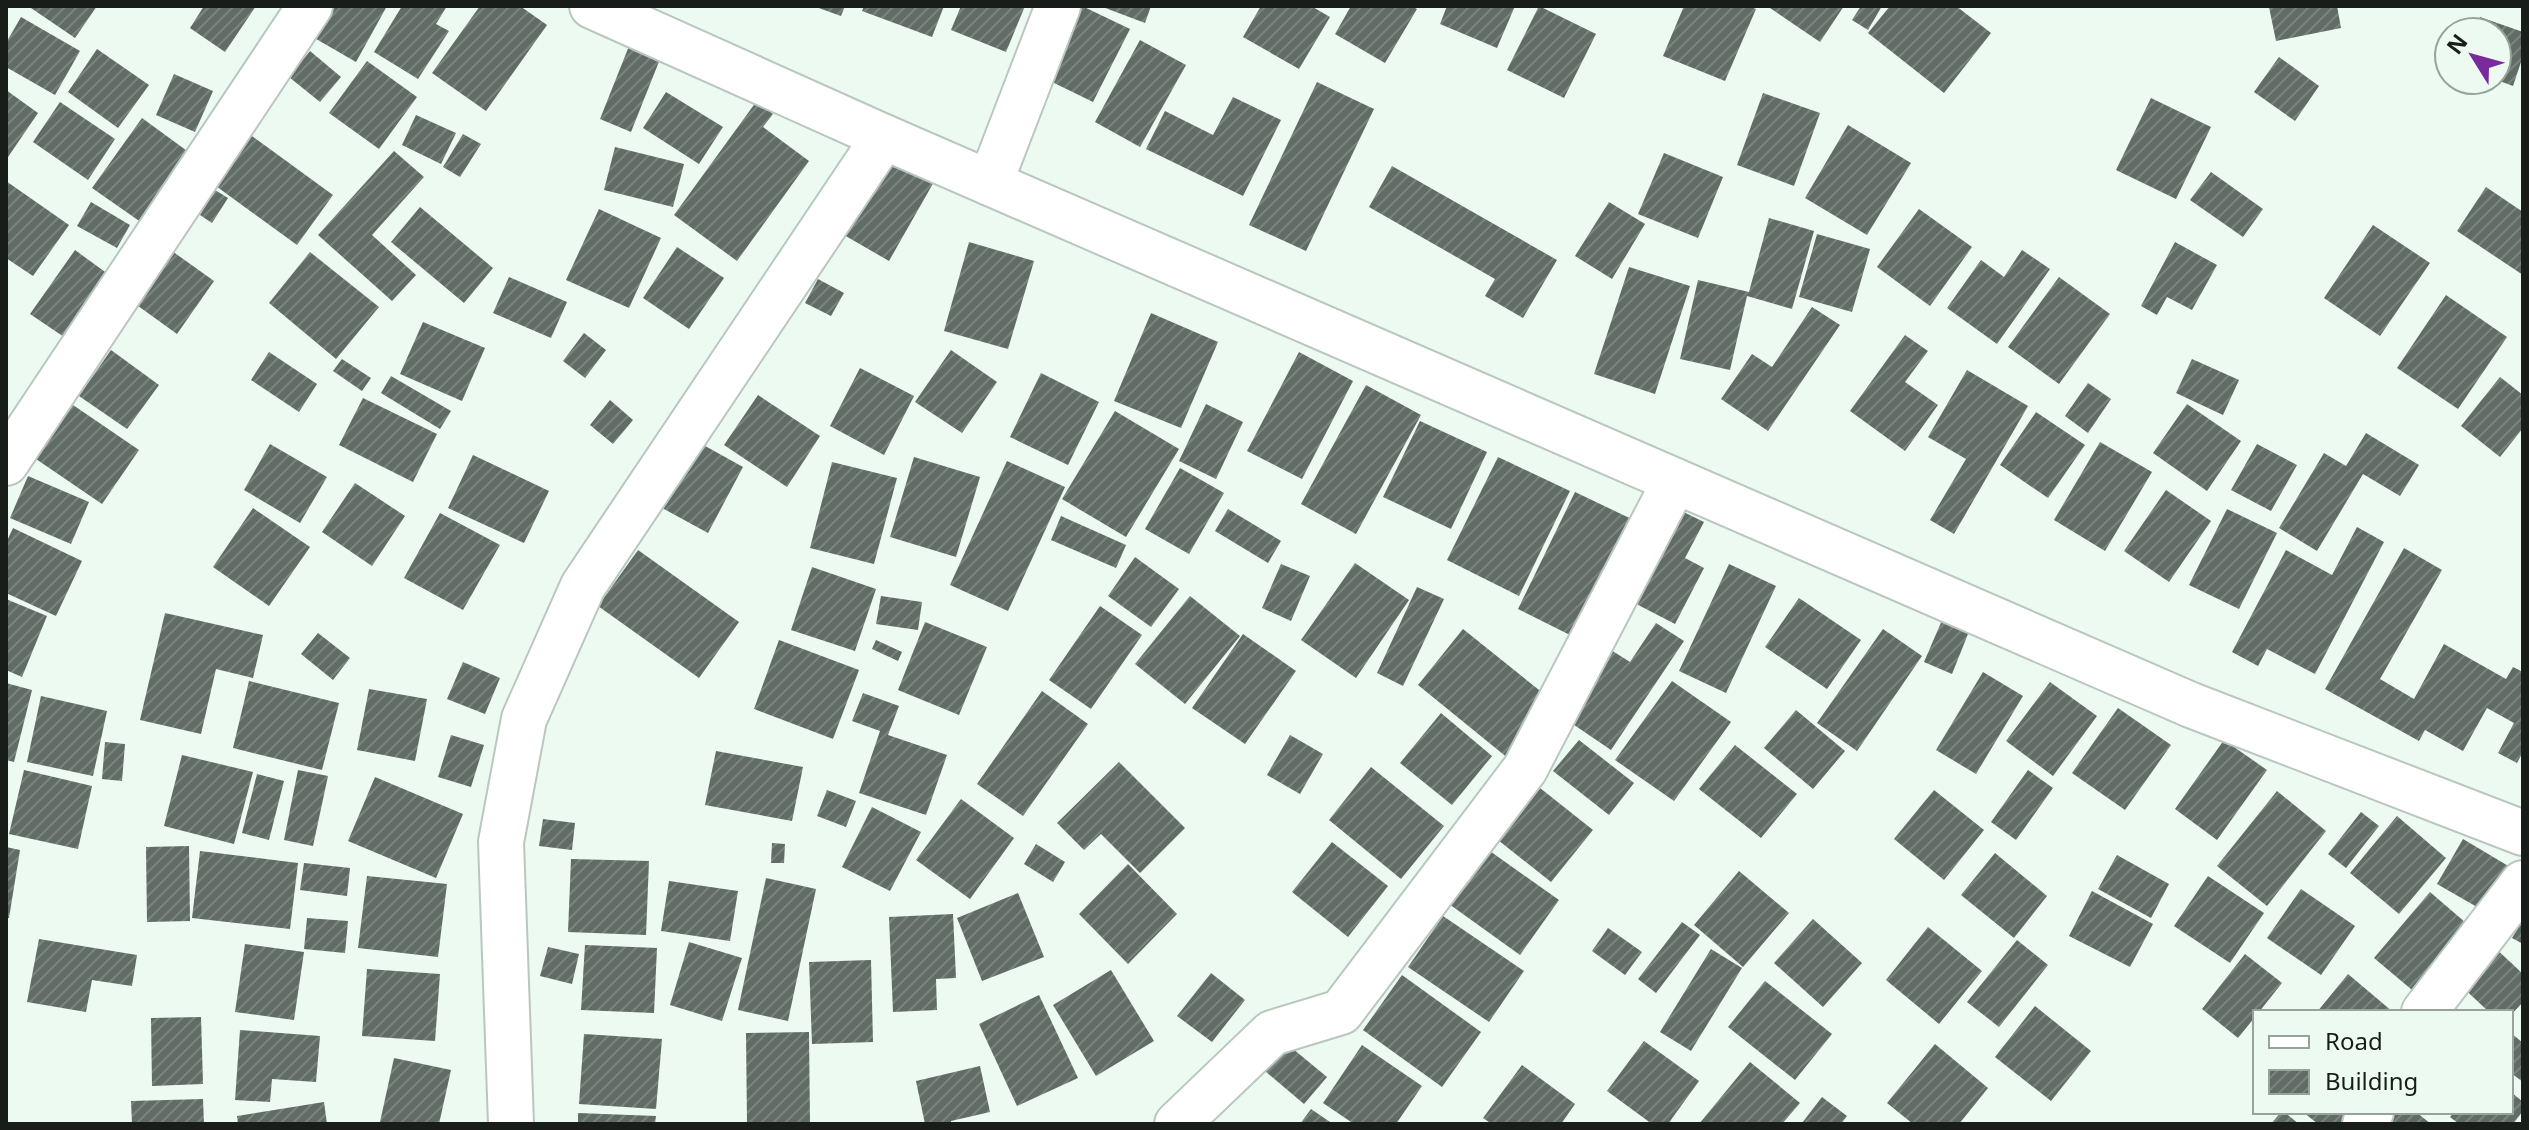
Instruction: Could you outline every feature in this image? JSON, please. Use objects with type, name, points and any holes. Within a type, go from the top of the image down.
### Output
[{"type":"street","points":[[6,463],[310,6]]},
{"type":"street","points":[[592,6],[884,137],[2191,705],[2523,833]]},
{"type":"street","points":[[990,183],[1058,6]]},
{"type":"street","points":[[511,1124],[501,842],[524,719],[583,586],[884,137]]},
{"type":"street","points":[[1177,1124],[1272,1033],[1341,1012],[1525,769],[1675,481]]},
{"type":"street","points":[[2426,1010],[2523,883]]},
{"type":"building","points":[[28,6],[97,6],[75,38]]},
{"type":"building","points":[[204,6],[256,6],[225,52],[190,28]]},
{"type":"building","points":[[318,6],[387,6],[356,62],[304,32]]},
{"type":"building","points":[[402,6],[447,6],[436,24],[449,31],[418,79],[374,52]]},
{"type":"building","points":[[480,6],[520,6],[547,25],[486,111],[432,73]]},
{"type":"building","points":[[813,6],[845,6],[841,16]]},
{"type":"building","points":[[864,6],[944,6],[932,37],[862,11]]},
{"type":"building","points":[[961,6],[1025,6],[1006,52],[951,30]]},
{"type":"building","points":[[1082,6],[1130,29],[1093,102],[1046,79]]},
{"type":"building","points":[[1100,6],[1151,6],[1145,23]]},
{"type":"building","points":[[1261,6],[1311,6],[1330,17],[1299,69],[1243,37]]},
{"type":"building","points":[[1351,6],[1411,6],[1417,9],[1385,63],[1335,34]]},
{"type":"building","points":[[1447,6],[1515,6],[1497,48],[1440,24]]},
{"type":"building","points":[[1539,6],[1596,34],[1564,98],[1507,70]]},
{"type":"building","points":[[1684,6],[1749,6],[1756,9],[1725,81],[1663,56]]},
{"type":"building","points":[[1767,6],[1844,6],[1820,42]]},
{"type":"building","points":[[1861,6],[1882,6],[1868,30],[1852,20]]},
{"type":"building","points":[[1890,6],[1956,6],[1991,33],[1944,93],[1868,33]]},
{"type":"building","points":[[2337,6],[2341,28],[2276,41],[2269,7]]},
{"type":"building","points":[[21,17],[80,51],[55,95],[6,67],[6,43]]},
{"type":"building","points":[[2513,29],[2523,32],[2523,56],[2513,86]]},
{"type":"building","points":[[635,31],[666,44],[631,132],[600,119]]},
{"type":"building","points":[[1140,40],[1186,65],[1140,147],[1095,122]]},
{"type":"building","points":[[97,49],[149,85],[118,128],[68,92]]},
{"type":"building","points":[[310,51],[341,77],[320,102],[289,77]]},
{"type":"building","points":[[2279,57],[2319,86],[2295,121],[2254,92]]},
{"type":"building","points":[[367,61],[417,97],[379,149],[329,113]]},
{"type":"building","points":[[174,74],[213,91],[195,132],[156,115]]},
{"type":"building","points":[[1317,82],[1374,109],[1306,251],[1249,225]]},
{"type":"building","points":[[6,90],[38,113],[6,160]]},
{"type":"building","points":[[666,92],[723,127],[699,164],[643,128]]},
{"type":"building","points":[[1763,93],[1820,113],[1794,186],[1737,165]]},
{"type":"building","points":[[1233,97],[1281,120],[1243,196],[1146,149],[1165,111],[1213,135]]},
{"type":"building","points":[[2151,98],[2211,127],[2176,199],[2116,170]]},
{"type":"building","points":[[60,102],[115,139],[88,180],[33,142]]},
{"type":"building","points":[[756,102],[773,114],[763,127],[809,161],[737,261],[674,215]]},
{"type":"building","points":[[416,115],[456,133],[441,164],[402,145]]},
{"type":"building","points":[[142,118],[194,156],[145,225],[92,188]]},
{"type":"building","points":[[1848,125],[1911,163],[1867,235],[1805,198]]},
{"type":"building","points":[[245,131],[333,195],[297,245],[209,181]]},
{"type":"building","points":[[463,134],[481,144],[460,177],[443,167]]},
{"type":"building","points":[[615,147],[684,164],[673,207],[604,190]]},
{"type":"building","points":[[394,151],[424,177],[372,235],[416,275],[392,301],[318,235]]},
{"type":"building","points":[[1664,153],[1723,177],[1698,238],[1638,214]]},
{"type":"building","points":[[890,155],[935,180],[889,261],[844,235]]},
{"type":"building","points":[[1392,166],[1557,260],[1523,318],[1485,296],[1495,279],[1369,207]]},
{"type":"building","points":[[2211,172],[2263,209],[2243,237],[2190,200]]},
{"type":"building","points":[[6,181],[69,225],[33,276],[6,258]]},
{"type":"building","points":[[2486,187],[2523,212],[2523,275],[2457,231]]},
{"type":"building","points":[[215,190],[228,198],[212,223],[200,215]]},
{"type":"building","points":[[91,202],[130,225],[117,248],[77,226]]},
{"type":"building","points":[[1609,202],[1645,224],[1612,279],[1575,256]]},
{"type":"building","points":[[420,207],[493,268],[464,303],[391,242]]},
{"type":"building","points":[[599,209],[661,238],[629,308],[566,280]]},
{"type":"building","points":[[1919,209],[1972,247],[1930,306],[1877,267]]},
{"type":"building","points":[[1769,218],[1814,231],[1792,309],[1747,296],[1730,370],[1680,359],[1698,280],[1749,292]]},
{"type":"building","points":[[2373,225],[2430,263],[2380,336],[2324,298]]},
{"type":"building","points":[[1817,234],[1870,249],[1852,312],[1799,297]]},
{"type":"building","points":[[969,242],[1034,261],[1008,349],[944,331]]},
{"type":"building","points":[[2175,242],[2217,265],[2192,310],[2167,297],[2157,315],[2141,306]]},
{"type":"building","points":[[677,247],[724,278],[689,329],[643,298]]},
{"type":"building","points":[[75,250],[112,277],[67,339],[30,314]]},
{"type":"building","points":[[2022,250],[2050,269],[1997,344],[1947,308],[1981,260],[2004,277]]},
{"type":"building","points":[[172,251],[214,281],[177,334],[134,303]]},
{"type":"building","points":[[310,252],[379,307],[336,359],[269,303]]},
{"type":"building","points":[[1629,267],[1690,286],[1655,394],[1594,374]]},
{"type":"building","points":[[509,277],[567,302],[551,338],[493,313]]},
{"type":"building","points":[[2059,277],[2110,314],[2059,384],[2008,347]]},
{"type":"building","points":[[818,279],[844,293],[831,316],[805,303]]},
{"type":"building","points":[[2446,295],[2507,337],[2458,409],[2397,368]]},
{"type":"building","points":[[1812,307],[1840,325],[1768,431],[1721,399],[1752,354],[1772,367]]},
{"type":"building","points":[[1151,313],[1218,342],[1181,428],[1114,401]]},
{"type":"building","points":[[423,322],[485,348],[462,401],[400,374]]},
{"type":"building","points":[[584,333],[606,350],[585,378],[563,361]]},
{"type":"building","points":[[1905,335],[1928,351],[1905,382],[1938,405],[1905,451],[1850,411]]},
{"type":"building","points":[[111,350],[159,385],[127,429],[79,396]]},
{"type":"building","points":[[951,350],[997,382],[962,433],[915,402]]},
{"type":"building","points":[[269,352],[317,384],[299,412],[251,380]]},
{"type":"building","points":[[1299,352],[1353,381],[1302,479],[1247,451]]},
{"type":"building","points":[[342,359],[371,378],[362,391],[333,371]]},
{"type":"building","points":[[2192,359],[2239,380],[2223,415],[2176,393]]},
{"type":"building","points":[[860,368],[914,396],[884,455],[830,426]]},
{"type":"building","points":[[1967,370],[2028,406],[1954,534],[1930,520],[1966,459],[1928,437]]},
{"type":"building","points":[[1041,373],[1099,402],[1068,465],[1010,437]]},
{"type":"building","points":[[391,376],[451,411],[440,429],[381,393]]},
{"type":"building","points":[[2500,377],[2523,395],[2523,428],[2500,457],[2461,426]]},
{"type":"building","points":[[2088,383],[2111,399],[2088,433],[2065,416]]},
{"type":"building","points":[[1366,385],[1421,415],[1356,534],[1301,504]]},
{"type":"building","points":[[758,395],[820,436],[787,487],[724,445]]},
{"type":"building","points":[[363,398],[437,434],[413,482],[339,445]]},
{"type":"building","points":[[610,400],[633,420],[613,444],[590,425]]},
{"type":"building","points":[[1206,404],[1243,422],[1216,479],[1179,461]]},
{"type":"building","points":[[2187,404],[2241,441],[2207,491],[2153,453]]},
{"type":"building","points":[[73,405],[139,450],[102,504],[36,459]]},
{"type":"building","points":[[1115,411],[1179,449],[1126,537],[1062,499]]},
{"type":"building","points":[[2036,412],[2085,445],[2048,498],[2000,465]]},
{"type":"building","points":[[1420,421],[1487,452],[1451,529],[1383,497]]},
{"type":"building","points":[[2366,433],[2419,465],[2400,496],[2363,474],[2317,551],[2279,528],[2324,453],[2346,466]]},
{"type":"building","points":[[689,437],[743,467],[708,533],[653,503]]},
{"type":"building","points":[[2100,442],[2152,472],[2105,551],[2054,520]]},
{"type":"building","points":[[270,444],[327,477],[300,523],[244,490]]},
{"type":"building","points":[[2257,444],[2297,465],[2271,511],[2231,490]]},
{"type":"building","points":[[473,455],[549,491],[524,543],[448,508]]},
{"type":"building","points":[[914,457],[980,477],[956,557],[890,537]]},
{"type":"building","points":[[1498,457],[1570,491],[1519,596],[1447,560]]},
{"type":"building","points":[[1007,461],[1065,487],[1008,611],[950,585]]},
{"type":"building","points":[[832,462],[897,478],[874,564],[810,548]]},
{"type":"building","points":[[1180,468],[1224,493],[1189,554],[1145,529]]},
{"type":"building","points":[[28,476],[89,502],[71,544],[10,518]]},
{"type":"building","points":[[355,483],[405,516],[372,566],[322,532]]},
{"type":"building","points":[[2166,490],[2211,521],[2169,582],[2124,551]]},
{"type":"building","points":[[1575,492],[1642,524],[1584,642],[1518,609]]},
{"type":"building","points":[[1665,503],[1704,522],[1685,558],[1704,568],[1675,624],[1617,594]]},
{"type":"building","points":[[253,508],[310,547],[269,606],[213,567]]},
{"type":"building","points":[[1228,509],[1281,541],[1268,563],[1215,531]]},
{"type":"building","points":[[2227,509],[2277,533],[2239,609],[2189,585]]},
{"type":"building","points":[[440,513],[500,545],[463,610],[404,578]]},
{"type":"building","points":[[1061,516],[1126,545],[1116,568],[1051,540]]},
{"type":"building","points":[[2357,527],[2384,542],[2315,674],[2267,649],[2258,666],[2232,652],[2286,550],[2332,575]]},
{"type":"building","points":[[13,528],[82,561],[56,616],[6,593],[6,543]]},
{"type":"building","points":[[2404,548],[2442,570],[2380,679],[2414,699],[2444,644],[2506,679],[2513,667],[2523,672],[2523,752],[2517,763],[2498,753],[2514,723],[2487,708],[2463,751],[2425,730],[2419,741],[2325,689]]},
{"type":"building","points":[[638,550],[739,622],[699,678],[598,606]]},
{"type":"building","points":[[1135,557],[1179,589],[1151,627],[1108,596]]},
{"type":"building","points":[[1355,563],[1409,600],[1356,678],[1301,640]]},
{"type":"building","points":[[1281,564],[1310,576],[1291,621],[1262,608]]},
{"type":"building","points":[[1729,564],[1776,586],[1726,693],[1679,671]]},
{"type":"building","points":[[812,567],[876,589],[855,651],[791,630]]},
{"type":"building","points":[[1417,587],[1444,599],[1403,686],[1377,673]]},
{"type":"building","points":[[881,596],[922,602],[918,630],[876,624]]},
{"type":"building","points":[[1190,596],[1240,636],[1185,704],[1135,664]]},
{"type":"building","points":[[1799,598],[1861,640],[1827,689],[1765,647]]},
{"type":"building","points":[[6,599],[47,616],[22,677],[6,670]]},
{"type":"building","points":[[1100,606],[1142,635],[1091,709],[1049,680]]},
{"type":"building","points":[[165,613],[263,635],[253,678],[216,669],[201,734],[140,720]]},
{"type":"building","points":[[1943,618],[1970,629],[1952,674],[1924,662]]},
{"type":"building","points":[[925,622],[987,647],[959,715],[898,690]]},
{"type":"building","points":[[1656,623],[1684,641],[1611,750],[1558,714],[1603,645],[1630,662]]},
{"type":"building","points":[[1463,629],[1554,702],[1509,759],[1418,685]]},
{"type":"building","points":[[1883,629],[1922,656],[1857,751],[1817,723]]},
{"type":"building","points":[[318,633],[350,658],[333,680],[301,654]]},
{"type":"building","points":[[1243,634],[1296,671],[1245,744],[1192,708]]},
{"type":"building","points":[[779,640],[859,670],[833,739],[754,709]]},
{"type":"building","points":[[876,640],[902,652],[898,661],[872,649]]},
{"type":"building","points":[[463,662],[500,678],[485,714],[447,699]]},
{"type":"building","points":[[1983,672],[2023,696],[1976,774],[1936,750]]},
{"type":"building","points":[[249,681],[339,703],[322,770],[233,748]]},
{"type":"building","points":[[1672,681],[1731,722],[1674,801],[1615,760]]},
{"type":"building","points":[[2050,682],[2097,716],[2053,776],[2006,741]]},
{"type":"building","points":[[6,683],[32,690],[14,762],[6,760]]},
{"type":"building","points":[[369,689],[427,699],[415,761],[357,750]]},
{"type":"building","points":[[1042,691],[1088,724],[1023,816],[977,784]]},
{"type":"building","points":[[863,693],[899,706],[888,735],[947,755],[926,815],[859,793],[880,731],[852,721]]},
{"type":"building","points":[[41,696],[107,711],[93,776],[27,762]]},
{"type":"building","points":[[2118,708],[2171,745],[2125,810],[2072,773]]},
{"type":"building","points":[[1796,710],[1845,751],[1813,789],[1764,748]]},
{"type":"building","points":[[1441,713],[1492,756],[1452,805],[1400,763]]},
{"type":"building","points":[[451,735],[484,745],[471,787],[438,777]]},
{"type":"building","points":[[1290,735],[1323,754],[1300,794],[1267,775]]},
{"type":"building","points":[[1579,740],[1634,783],[1609,815],[1553,771]]},
{"type":"building","points":[[2224,740],[2267,770],[2217,840],[2175,809]]},
{"type":"building","points":[[105,742],[125,744],[122,781],[102,779]]},
{"type":"building","points":[[1735,745],[1797,794],[1761,838],[1699,789]]},
{"type":"building","points":[[716,751],[803,767],[792,821],[705,805]]},
{"type":"building","points":[[182,755],[253,772],[234,844],[164,826]]},
{"type":"building","points":[[1119,762],[1185,828],[1140,873],[1101,834],[1084,850],[1057,823]]},
{"type":"building","points":[[1371,767],[1444,826],[1401,879],[1329,820]]},
{"type":"building","points":[[24,770],[92,786],[78,849],[9,834]]},
{"type":"building","points":[[298,770],[328,776],[313,846],[284,840]]},
{"type":"building","points":[[2028,770],[2053,788],[2016,840],[1991,822]]},
{"type":"building","points":[[257,774],[284,781],[269,840],[242,833]]},
{"type":"building","points":[[375,777],[463,814],[436,878],[348,841]]},
{"type":"building","points":[[1540,788],[1593,830],[1551,882],[1498,840]]},
{"type":"building","points":[[827,790],[856,801],[846,827],[817,816]]},
{"type":"building","points":[[1934,790],[1984,830],[1944,880],[1894,839]]},
{"type":"building","points":[[2277,791],[2326,831],[2267,906],[2217,866]]},
{"type":"building","points":[[961,799],[1014,838],[970,899],[916,860]]},
{"type":"building","points":[[872,807],[921,832],[890,891],[842,867]]},
{"type":"building","points":[[2361,812],[2379,826],[2346,868],[2328,854]]},
{"type":"building","points":[[2397,816],[2446,858],[2399,914],[2350,873]]},
{"type":"building","points":[[543,819],[575,823],[572,850],[539,846]]},
{"type":"building","points":[[2463,839],[2510,867],[2484,911],[2437,884]]},
{"type":"building","points":[[1332,842],[1388,886],[1348,937],[1292,892]]},
{"type":"building","points":[[772,843],[785,844],[784,863],[771,863]]},
{"type":"building","points":[[1036,844],[1065,862],[1053,882],[1024,864]]},
{"type":"building","points":[[189,846],[190,921],[147,922],[146,847]]},
{"type":"building","points":[[6,847],[20,850],[9,918],[6,918]]},
{"type":"building","points":[[1487,849],[1559,900],[1520,955],[1449,904]]},
{"type":"building","points":[[200,851],[298,863],[290,929],[192,918]]},
{"type":"building","points":[[1995,853],[2047,896],[2014,938],[1961,895]]},
{"type":"building","points":[[2117,855],[2169,884],[2151,918],[2098,889]]},
{"type":"building","points":[[571,859],[649,861],[646,935],[568,932]]},
{"type":"building","points":[[304,863],[350,868],[347,896],[300,890]]},
{"type":"building","points":[[1128,864],[1177,914],[1128,964],[1079,914]]},
{"type":"building","points":[[1739,871],[1789,913],[1743,967],[1694,925]]},
{"type":"building","points":[[367,876],[447,884],[438,957],[358,948]]},
{"type":"building","points":[[2208,876],[2264,913],[2230,963],[2174,926]]},
{"type":"building","points":[[766,878],[816,889],[788,1021],[738,1010]]},
{"type":"building","points":[[669,881],[738,891],[730,941],[661,931]]},
{"type":"building","points":[[2301,889],[2355,926],[2321,975],[2267,938]]},
{"type":"building","points":[[2092,891],[2153,924],[2130,967],[2069,936]]},
{"type":"building","points":[[2430,892],[2473,929],[2418,995],[2374,958]]},
{"type":"building","points":[[1018,893],[1044,957],[982,981],[957,918]]},
{"type":"building","points":[[953,914],[956,978],[936,979],[937,1010],[893,1012],[889,917]]},
{"type":"building","points":[[1443,916],[1524,971],[1489,1022],[1408,967]]},
{"type":"building","points":[[307,918],[348,921],[345,953],[304,949]]},
{"type":"building","points":[[1813,919],[1862,963],[1823,1007],[1774,963]]},
{"type":"building","points":[[2523,920],[2523,944],[2512,938]]},
{"type":"building","points":[[1682,922],[1700,935],[1656,993],[1638,979]]},
{"type":"building","points":[[1928,927],[1982,971],[1939,1024],[1886,980]]},
{"type":"building","points":[[1608,928],[1642,952],[1625,975],[1592,951]]},
{"type":"building","points":[[39,939],[137,955],[132,986],[92,980],[86,1012],[27,1002]]},
{"type":"building","points":[[2017,940],[2048,965],[1999,1027],[1967,1002]]},
{"type":"building","points":[[689,942],[742,958],[722,1021],[670,1005]]},
{"type":"building","points":[[245,944],[304,952],[294,1020],[235,1012]]},
{"type":"building","points":[[585,945],[657,948],[654,1013],[581,1010]]},
{"type":"building","points":[[2492,945],[2523,974],[2523,1002],[2513,1013],[2513,1010],[2487,1010],[2457,982]]},
{"type":"building","points":[[548,947],[579,954],[572,984],[540,976]]},
{"type":"building","points":[[1711,949],[1742,968],[1691,1051],[1660,1032]]},
{"type":"building","points":[[2245,954],[2282,983],[2261,1010],[2253,1010],[2253,1019],[2238,1038],[2202,1009]]},
{"type":"building","points":[[871,960],[873,1042],[812,1044],[809,962]]},
{"type":"building","points":[[367,969],[440,974],[435,1041],[362,1036]]},
{"type":"building","points":[[1111,970],[1154,1041],[1096,1076],[1053,1005]]},
{"type":"building","points":[[1211,973],[1245,1000],[1212,1042],[1177,1016]]},
{"type":"building","points":[[2348,974],[2391,1010],[2319,1010]]},
{"type":"building","points":[[1402,975],[1481,1032],[1442,1087],[1363,1030]]},
{"type":"building","points":[[1765,981],[1832,1034],[1795,1080],[1728,1027]]},
{"type":"building","points":[[1039,995],[1078,1078],[1017,1106],[979,1024]]},
{"type":"building","points":[[2035,1006],[2091,1051],[2051,1101],[1995,1057]]},
{"type":"building","points":[[201,1017],[203,1084],[152,1086],[151,1018]]},
{"type":"building","points":[[240,1030],[320,1036],[316,1082],[272,1079],[270,1102],[235,1100]]},
{"type":"building","points":[[809,1032],[810,1124],[747,1124],[746,1033]]},
{"type":"building","points":[[584,1034],[662,1039],[656,1109],[579,1104]]},
{"type":"building","points":[[2513,1035],[2523,1043],[2523,1082],[2513,1074]]},
{"type":"building","points":[[1644,1041],[1699,1081],[1668,1124],[1652,1124],[1607,1091]]},
{"type":"building","points":[[1287,1044],[1327,1077],[1304,1104],[1265,1071]]},
{"type":"building","points":[[1935,1044],[1988,1088],[1959,1124],[1913,1124],[1887,1103]]},
{"type":"building","points":[[1362,1045],[1422,1086],[1396,1124],[1354,1124],[1323,1103]]},
{"type":"building","points":[[394,1058],[451,1070],[439,1124],[380,1122]]},
{"type":"building","points":[[1750,1062],[1800,1103],[1782,1124],[1699,1124]]},
{"type":"building","points":[[1522,1065],[1575,1104],[1561,1124],[1492,1124],[1483,1118]]},
{"type":"building","points":[[980,1066],[990,1112],[951,1121],[951,1124],[925,1124],[916,1081]]},
{"type":"building","points":[[2513,1094],[2523,1102],[2523,1111],[2513,1124],[2459,1124],[2450,1117],[2452,1114],[2513,1114]]},
{"type":"building","points":[[1822,1097],[1847,1116],[1841,1124],[1802,1123]]},
{"type":"building","points":[[203,1099],[204,1124],[132,1124],[131,1101]]},
{"type":"building","points":[[324,1102],[327,1124],[238,1124],[237,1116]]},
{"type":"building","points":[[1311,1109],[1333,1124],[1300,1124]]},
{"type":"building","points":[[578,1113],[656,1116],[655,1124],[578,1124]]},
{"type":"building","points":[[2279,1114],[2286,1114],[2299,1124],[2271,1124]]},
{"type":"building","points":[[2306,1114],[2358,1114],[2350,1124],[2318,1124]]},
{"type":"building","points":[[2394,1114],[2418,1114],[2431,1124],[2387,1124]]}]
